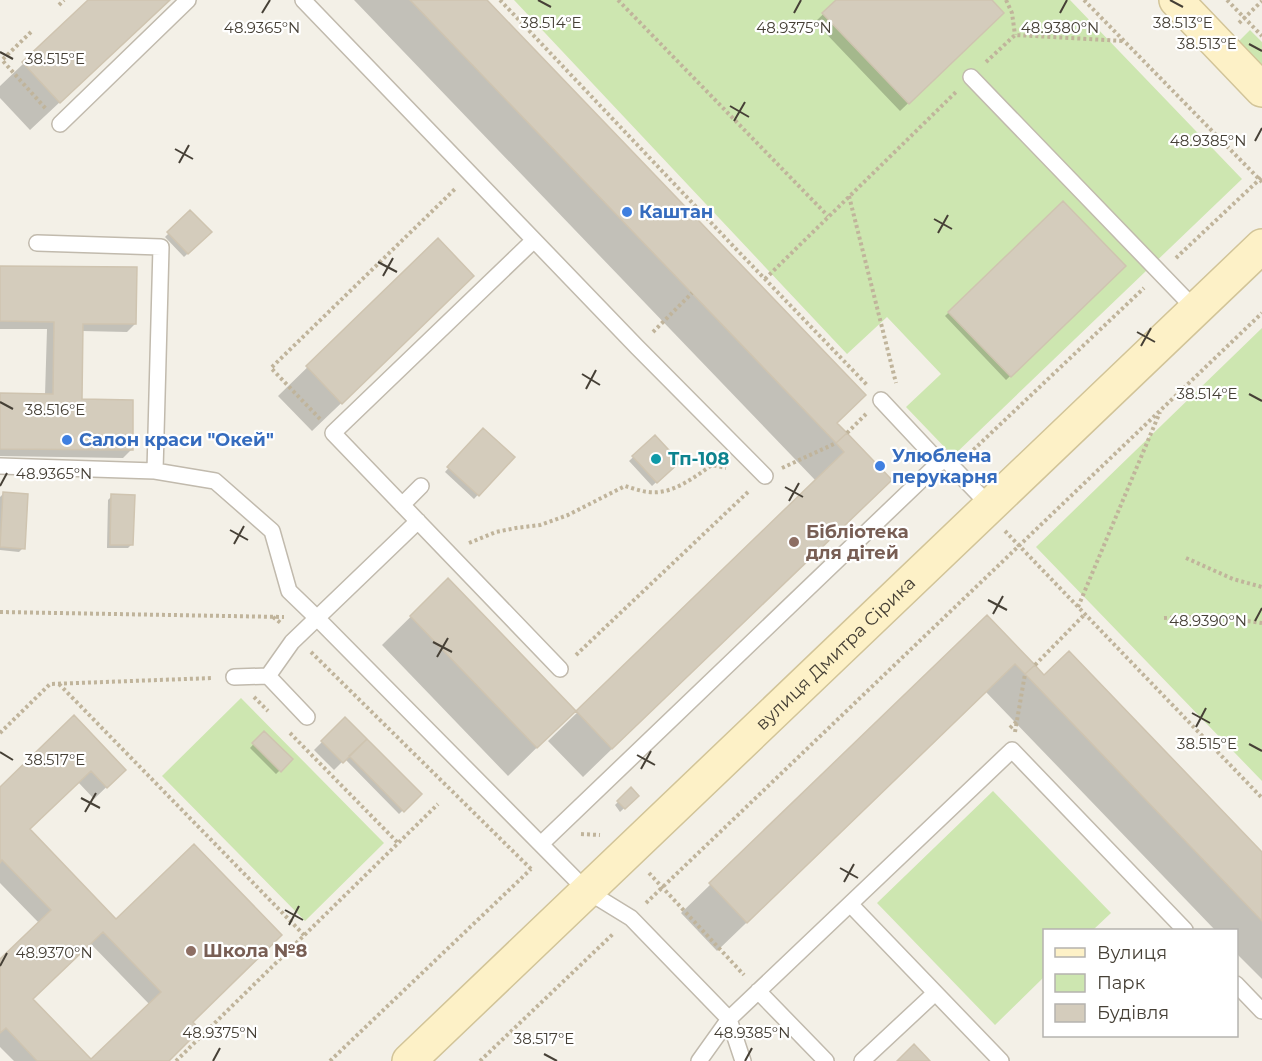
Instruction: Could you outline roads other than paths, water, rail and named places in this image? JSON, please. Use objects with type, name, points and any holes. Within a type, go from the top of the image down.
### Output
[{"type":"street","points":[[1176,0],[1262,90]]},
{"type":"street","name":"вулиця Дмитра Сірика","points":[[409,1061],[1262,246]]},
{"type":"lane","points":[[60,124],[188,0]]},
{"type":"lane","points":[[303,0],[765,477]]},
{"type":"lane","points":[[971,77],[1195,309]]},
{"type":"lane","points":[[534,240],[333,433],[560,669]]},
{"type":"lane","points":[[37,243],[161,248],[155,471]]},
{"type":"lane","points":[[881,400],[988,508]]},
{"type":"lane","points":[[0,466],[155,471],[214,481],[272,531],[289,591],[587,891],[631,918],[729,1019],[743,1061]]},
{"type":"lane","points":[[541,844],[947,466]]},
{"type":"lane","points":[[402,505],[421,486]]},
{"type":"lane","points":[[267,676],[297,638],[418,522]]},
{"type":"lane","points":[[234,677],[267,676],[307,717]]},
{"type":"lane","points":[[699,1061],[729,1019],[1012,750],[1184,929]]},
{"type":"lane","points":[[850,904],[1001,1061]]},
{"type":"lane","points":[[1238,986],[1262,1011]]},
{"type":"lane","points":[[758,991],[826,1061]]},
{"type":"lane","points":[[862,1061],[935,993]]},
{"type":"place","name":"Каштан","points":[[627,212]]},
{"type":"place","name":"Салон краси \"Окей\"","points":[[67,440]]},
{"type":"place","name":"Тп-108","points":[[656,459]]},
{"type":"place","name":"Улюблена перукарня","points":[[880,466]]},
{"type":"place","name":"Бібліотека для дітей","points":[[794,542]]},
{"type":"place","name":"Школа №8","points":[[191,951]]}]
